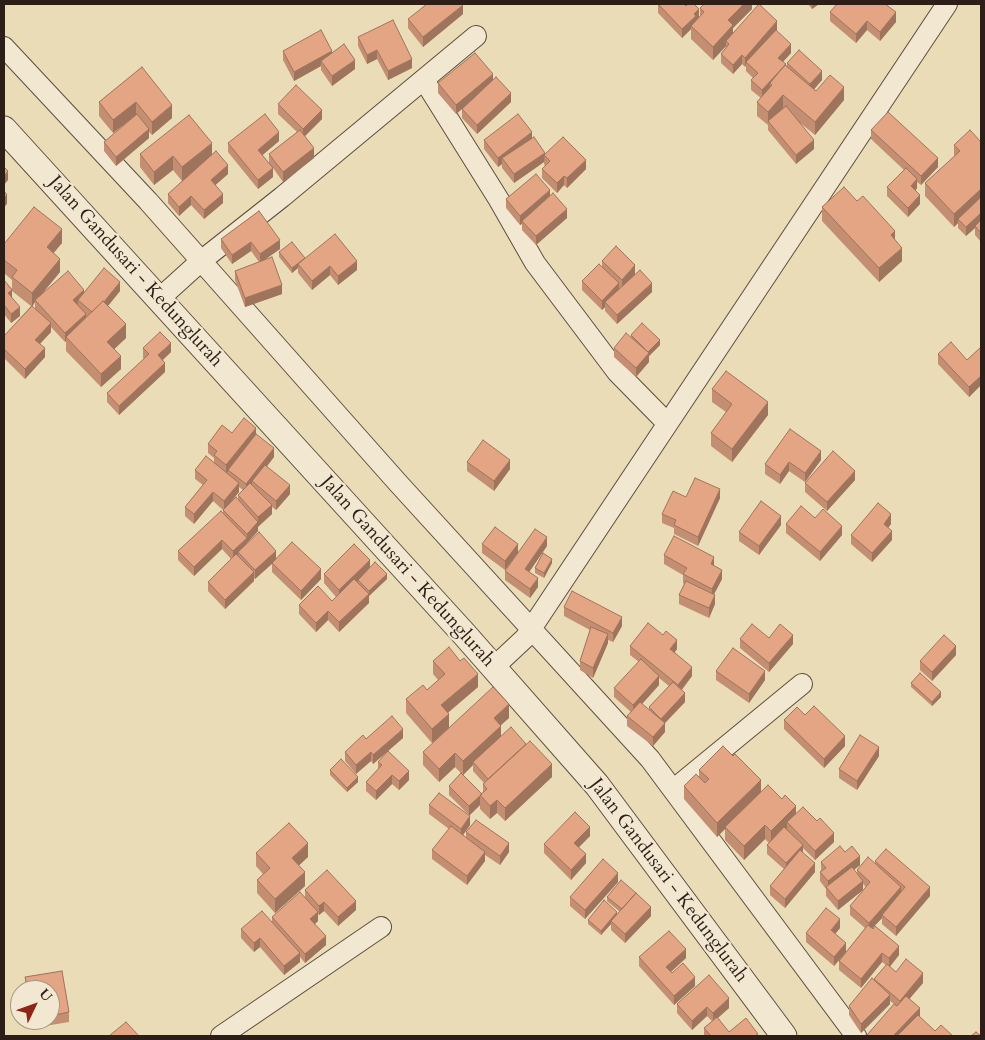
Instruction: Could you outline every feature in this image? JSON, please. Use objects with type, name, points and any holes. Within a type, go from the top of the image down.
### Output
[{"type":"street","points":[[501,660],[528,633],[946,4]]},
{"type":"street","points":[[166,292],[197,263],[282,197],[476,36]]},
{"type":"street","points":[[4,47],[148,201],[197,263],[398,483],[528,633],[650,759],[856,1036]]},
{"type":"street","points":[[424,80],[499,200],[535,263],[617,372],[667,423]]},
{"type":"street","name":"Jalan Gandusari - Kedunglurah","points":[[4,129],[166,292],[501,660],[597,785],[784,1036]]},
{"type":"street","points":[[673,790],[802,684]]},
{"type":"street","points":[[221,1036],[381,927]]},
{"type":"building","points":[[427,4],[463,5],[423,37],[408,19]]},
{"type":"building","points":[[658,4],[684,4],[686,6],[694,4],[699,9],[694,14],[696,16],[682,29]]},
{"type":"building","points":[[704,4],[744,4],[728,20],[733,25],[713,47],[691,26],[704,12],[700,8]]},
{"type":"building","points":[[759,4],[777,21],[745,58],[742,55],[733,65],[721,54],[729,44],[726,41]]},
{"type":"building","points":[[837,4],[885,4],[896,12],[880,32],[867,21],[856,34],[830,12]]},
{"type":"building","points":[[393,20],[412,59],[388,71],[377,50],[367,55],[358,37]]},
{"type":"building","points":[[321,30],[332,51],[294,72],[283,51]]},
{"type":"building","points":[[776,30],[791,44],[778,58],[786,64],[762,90],[751,80],[758,73],[746,62]]},
{"type":"building","points":[[344,44],[355,60],[332,76],[321,61]]},
{"type":"building","points":[[799,50],[822,71],[810,84],[787,63]]},
{"type":"building","points":[[475,53],[493,74],[456,105],[438,83]]},
{"type":"building","points":[[785,65],[816,91],[830,75],[844,87],[815,122],[783,95],[768,112],[757,102],[772,85],[770,83]]},
{"type":"building","points":[[142,67],[172,105],[152,122],[136,102],[113,120],[99,102]]},
{"type":"building","points":[[496,77],[511,93],[477,125],[462,109]]},
{"type":"building","points":[[296,85],[322,110],[303,129],[278,104]]},
{"type":"building","points":[[786,106],[814,140],[796,155],[768,121]]},
{"type":"building","points":[[888,112],[938,158],[921,176],[871,130]]},
{"type":"building","points":[[137,114],[149,129],[116,157],[104,142]]},
{"type":"building","points":[[265,114],[279,132],[258,150],[273,168],[258,180],[228,143]]},
{"type":"building","points":[[518,114],[532,132],[498,158],[484,140]]},
{"type":"building","points":[[189,115],[212,143],[182,167],[173,156],[154,172],[140,154]]},
{"type":"building","points":[[300,130],[314,148],[283,172],[269,154]]},
{"type":"building","points":[[970,130],[981,142],[981,189],[954,214],[925,183],[960,151],[954,145]]},
{"type":"building","points":[[534,137],[545,153],[514,174],[502,158]]},
{"type":"building","points":[[563,137],[586,160],[567,178],[564,176],[557,183],[542,169],[550,161],[544,155]]},
{"type":"building","points":[[216,151],[228,165],[211,180],[223,194],[204,210],[191,196],[179,207],[168,194]]},
{"type":"building","points":[[4,167],[8,171],[4,176]]},
{"type":"building","points":[[906,168],[917,179],[911,186],[920,195],[908,208],[887,187]]},
{"type":"building","points":[[536,174],[550,190],[520,216],[506,199]]},
{"type":"building","points":[[844,187],[857,201],[863,196],[895,231],[891,235],[902,248],[879,268],[822,207]]},
{"type":"building","points":[[553,193],[567,209],[536,236],[522,221]]},
{"type":"building","points":[[981,197],[981,213],[966,227],[958,219]]},
{"type":"building","points":[[34,207],[62,229],[47,247],[60,259],[32,293],[12,277],[17,270],[4,260],[4,244]]},
{"type":"building","points":[[259,211],[280,240],[260,254],[251,242],[232,255],[221,239]]},
{"type":"building","points":[[981,220],[981,233],[975,226]]},
{"type":"building","points":[[335,234],[357,261],[338,276],[330,266],[312,281],[298,264]]},
{"type":"building","points":[[292,242],[305,258],[292,268],[279,252]]},
{"type":"building","points":[[616,246],[635,265],[622,280],[602,261]]},
{"type":"building","points":[[272,257],[282,285],[245,298],[235,271]]},
{"type":"building","points":[[599,264],[619,283],[602,301],[582,281]]},
{"type":"building","points":[[104,268],[120,282],[104,302],[92,312],[78,300]]},
{"type":"building","points":[[640,270],[652,283],[617,315],[605,302]]},
{"type":"building","points":[[68,271],[84,290],[73,300],[86,314],[65,333],[35,300]]},
{"type":"building","points":[[4,280],[12,290],[8,293],[20,307],[11,314],[4,305]]},
{"type":"building","points":[[103,301],[126,324],[107,342],[121,356],[101,374],[66,337]]},
{"type":"building","points":[[32,306],[51,323],[35,340],[45,348],[25,369],[4,349],[4,336]]},
{"type":"building","points":[[642,323],[660,340],[648,352],[631,335]]},
{"type":"building","points":[[160,332],[171,343],[158,355],[165,363],[119,406],[107,393],[149,354],[143,348]]},
{"type":"building","points":[[626,333],[649,353],[636,368],[614,348]]},
{"type":"building","points":[[951,342],[967,360],[981,347],[981,376],[969,387],[938,354]]},
{"type":"building","points":[[726,371],[768,402],[732,449],[711,433],[732,404],[712,389]]},
{"type":"building","points":[[244,418],[256,428],[226,465],[214,455],[217,451],[208,444],[222,425],[232,433]]},
{"type":"building","points":[[790,429],[821,451],[805,473],[789,462],[780,475],[765,464]]},
{"type":"building","points":[[256,434],[274,448],[246,484],[228,470]]},
{"type":"building","points":[[483,440],[510,460],[494,481],[467,462]]},
{"type":"building","points":[[833,451],[855,471],[827,502],[805,483]]},
{"type":"building","points":[[206,456],[239,483],[224,501],[213,492],[194,514],[185,507],[207,480],[195,470]]},
{"type":"building","points":[[265,465],[290,485],[276,501],[252,481]]},
{"type":"building","points":[[695,478],[720,489],[698,537],[674,525],[676,520],[662,514],[673,491],[686,497]]},
{"type":"building","points":[[250,483],[272,505],[258,517],[238,495]]},
{"type":"building","points":[[236,497],[258,522],[247,534],[223,510]]},
{"type":"building","points":[[761,501],[781,516],[759,546],[739,532]]},
{"type":"building","points":[[878,503],[891,514],[884,524],[892,531],[872,553],[851,535]]},
{"type":"building","points":[[801,506],[815,518],[823,509],[842,526],[820,552],[786,524]]},
{"type":"building","points":[[221,511],[247,538],[233,551],[222,540],[194,567],[178,551]]},
{"type":"building","points":[[495,527],[518,544],[505,561],[482,544]]},
{"type":"building","points":[[535,529],[547,537],[525,569],[538,578],[530,589],[505,571]]},
{"type":"building","points":[[259,532],[276,551],[255,570],[238,552]]},
{"type":"building","points":[[674,536],[714,557],[711,564],[722,570],[712,589],[683,574],[687,568],[664,555]]},
{"type":"building","points":[[292,542],[321,569],[301,591],[272,563]]},
{"type":"building","points":[[354,544],[370,560],[339,590],[324,574]]},
{"type":"building","points":[[543,553],[552,559],[544,573],[535,568]]},
{"type":"building","points":[[236,554],[254,572],[225,600],[208,582]]},
{"type":"building","points":[[375,562],[387,574],[369,591],[358,580]]},
{"type":"building","points":[[354,579],[369,594],[339,622],[328,611],[316,623],[299,605],[318,586],[332,601]]},
{"type":"building","points":[[686,581],[715,595],[709,608],[679,595]]},
{"type":"building","points":[[572,591],[622,617],[613,633],[564,607]]},
{"type":"building","points":[[648,623],[663,635],[666,631],[677,640],[670,649],[692,667],[678,685],[630,646]]},
{"type":"building","points":[[752,624],[769,638],[780,624],[793,635],[769,663],[740,639]]},
{"type":"building","points":[[591,627],[608,634],[593,668],[580,661]]},
{"type":"building","points":[[944,635],[956,646],[932,672],[920,661]]},
{"type":"building","points":[[449,647],[460,661],[464,658],[478,674],[441,705],[449,714],[432,729],[406,699],[423,685],[427,690],[445,674],[433,661]]},
{"type":"building","points":[[733,648],[765,671],[749,694],[716,671]]},
{"type":"building","points":[[641,659],[659,676],[633,705],[614,688]]},
{"type":"building","points":[[920,673],[941,692],[932,702],[911,683]]},
{"type":"building","points":[[673,682],[685,693],[661,719],[649,707]]},
{"type":"building","points":[[493,687],[509,704],[494,718],[501,726],[463,761],[455,753],[439,769],[423,752]]},
{"type":"building","points":[[640,702],[665,723],[653,737],[627,716]]},
{"type":"building","points":[[814,706],[845,736],[824,759],[784,720],[797,707],[805,715]]},
{"type":"building","points":[[392,716],[403,729],[373,755],[371,752],[356,765],[345,752],[363,735],[366,739]]},
{"type":"building","points":[[511,727],[526,744],[488,779],[473,762]]},
{"type":"building","points":[[860,735],[879,747],[857,781],[839,769]]},
{"type":"building","points":[[530,741],[552,764],[505,808],[497,800],[490,806],[480,795],[487,789],[483,784]]},
{"type":"building","points":[[723,746],[733,756],[735,754],[761,780],[717,823],[684,786],[696,774],[705,783],[709,779],[699,770]]},
{"type":"building","points":[[388,751],[409,771],[399,781],[392,775],[376,791],[366,782],[382,765],[378,762]]},
{"type":"building","points":[[341,759],[358,777],[347,788],[330,770]]},
{"type":"building","points":[[461,773],[482,794],[469,806],[449,786]]},
{"type":"building","points":[[768,785],[782,799],[785,795],[796,806],[771,831],[765,825],[744,846],[725,827]]},
{"type":"building","points":[[439,793],[470,816],[461,829],[429,805]]},
{"type":"building","points":[[803,807],[817,821],[820,818],[834,833],[815,851],[787,822]]},
{"type":"building","points":[[575,812],[590,827],[574,843],[586,854],[571,870],[544,844]]},
{"type":"building","points":[[476,820],[509,843],[500,856],[466,832]]},
{"type":"building","points":[[289,823],[308,843],[292,858],[305,872],[275,899],[257,880],[270,868],[256,853]]},
{"type":"building","points":[[451,826],[485,852],[467,876],[432,850]]},
{"type":"building","points":[[784,827],[803,845],[786,863],[767,845]]},
{"type":"building","points":[[840,846],[845,852],[852,846],[860,856],[828,881],[820,872],[826,868],[821,862]]},
{"type":"building","points":[[886,849],[930,887],[896,927],[882,915],[905,887],[875,861]]},
{"type":"building","points":[[800,850],[815,863],[785,899],[770,886]]},
{"type":"building","points":[[868,857],[901,887],[869,923],[850,906],[870,882],[857,870]]},
{"type":"building","points":[[603,859],[618,873],[585,910],[570,897]]},
{"type":"building","points":[[852,867],[863,881],[838,901],[826,887]]},
{"type":"building","points":[[327,870],[356,901],[338,917],[324,902],[319,906],[305,890]]},
{"type":"building","points":[[621,880],[636,893],[622,909],[607,897]]},
{"type":"building","points":[[300,892],[318,912],[310,919],[326,936],[305,954],[272,917]]},
{"type":"building","points":[[636,893],[651,907],[625,934],[611,921]]},
{"type":"building","points":[[604,900],[617,912],[601,931],[588,920]]},
{"type":"building","points":[[826,908],[840,919],[831,930],[846,943],[834,957],[806,933]]},
{"type":"building","points":[[262,911],[300,953],[284,966],[260,938],[254,943],[241,929]]},
{"type":"building","points":[[868,925],[873,929],[875,926],[899,946],[889,958],[882,953],[861,979],[839,961]]},
{"type":"building","points":[[669,931],[686,949],[666,967],[672,973],[683,963],[695,977],[674,996],[639,957]]},
{"type":"building","points":[[906,959],[923,973],[900,1001],[874,979],[887,964],[896,972]]},
{"type":"building","points":[[62,971],[69,1012],[60,1014],[60,980],[26,980],[25,977]]},
{"type":"building","points":[[709,975],[729,998],[713,1013],[707,1007],[692,1021],[677,1004]]},
{"type":"building","points":[[872,978],[890,995],[861,1024],[849,1006]]},
{"type":"building","points":[[906,996],[920,1008],[893,1036],[867,1035],[894,1004],[897,1006]]},
{"type":"building","points":[[918,1015],[935,1031],[941,1025],[953,1036],[897,1036]]},
{"type":"building","points":[[717,1017],[729,1032],[746,1018],[758,1034],[755,1036],[711,1036],[704,1028]]},
{"type":"building","points":[[126,1022],[139,1036],[109,1036]]},
{"type":"building","points":[[976,1032],[981,1036],[971,1036]]}]
